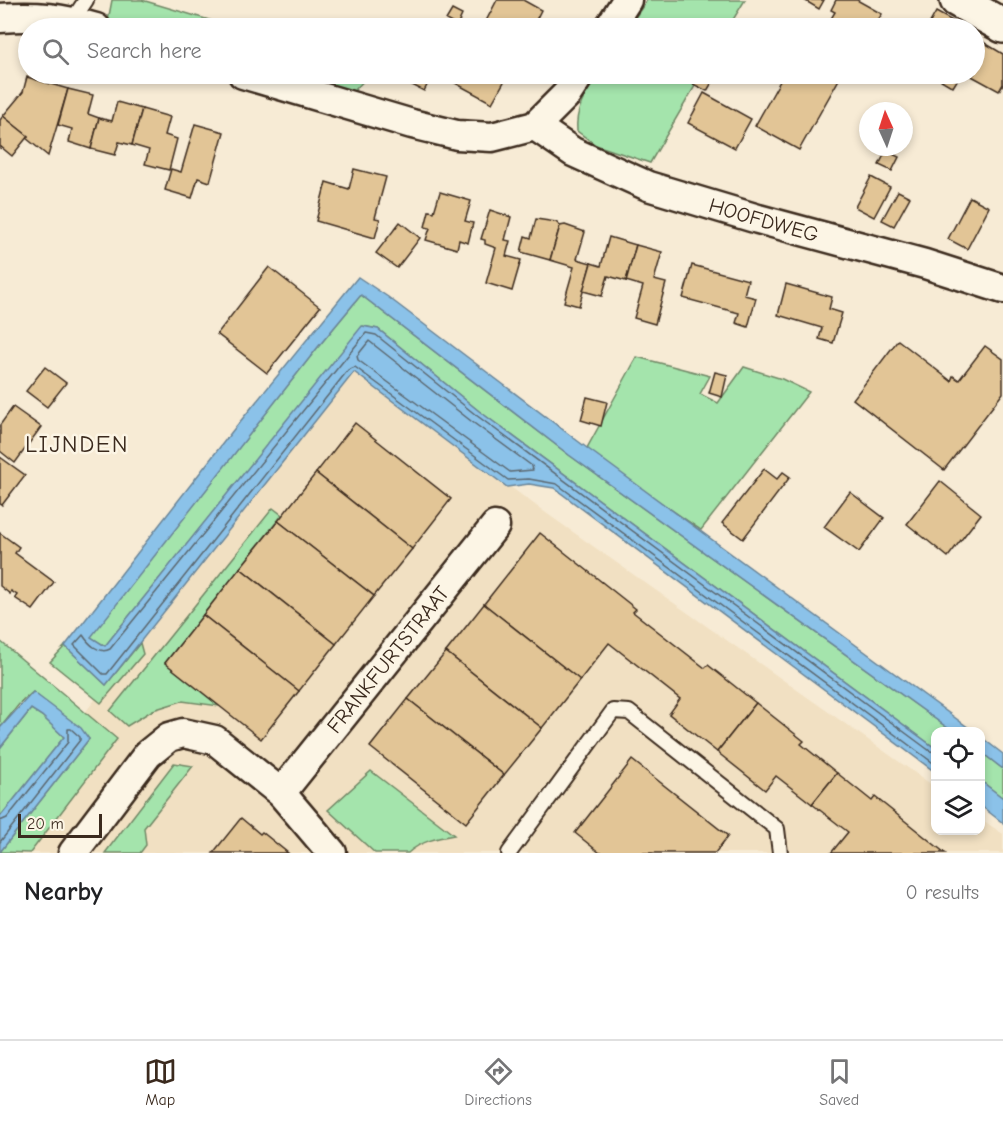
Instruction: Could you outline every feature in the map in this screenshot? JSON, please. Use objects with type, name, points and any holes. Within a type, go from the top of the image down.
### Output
[{"type":"street","points":[[615,18],[627,0]]},
{"type":"street","points":[[957,0],[1003,26]]},
{"type":"street","points":[[0,18],[85,17]]},
{"type":"street","points":[[277,84],[412,124],[457,135],[492,137],[535,126],[567,94],[574,84]]},
{"type":"street","name":"HOOFDWEG","points":[[535,126],[573,152],[648,186],[758,219],[926,264],[1003,289]]},
{"type":"street","name":"FRANKFURTSTRAAT","points":[[281,793],[495,526]]},
{"type":"street","points":[[73,853],[148,754],[169,737],[183,732],[215,740],[281,793],[332,853]]},
{"type":"lane","points":[[509,853],[613,711],[629,712],[777,829],[780,853]]},
{"type":"shaded area","points":[[354,372],[546,513],[931,784],[931,835],[985,835],[985,822],[1003,834],[1003,853],[0,853],[0,824],[106,685]]},
{"type":"green space","points":[[112,0],[142,0],[202,18],[109,18]]},
{"type":"green space","points":[[647,0],[745,0],[734,18],[635,18]]},
{"type":"green space","points":[[325,84],[361,84],[354,91]]},
{"type":"green space","points":[[592,84],[696,84],[650,163],[596,145],[577,131],[578,114]]},
{"type":"green space","points":[[361,295],[569,455],[946,727],[931,727],[931,745],[479,411],[378,329],[363,326],[105,646],[90,637]]},
{"type":"green space","points":[[637,357],[710,376],[700,394],[718,403],[744,367],[782,379],[809,392],[701,530],[587,452],[587,448]]},
{"type":"green space","points":[[273,508],[282,515],[165,663],[219,706],[182,701],[153,710],[127,726],[110,711]]},
{"type":"green space","points":[[0,641],[117,739],[30,853],[0,852],[89,739],[33,692],[20,703],[0,728]]},
{"type":"green space","points":[[140,643],[143,654],[101,703],[50,662],[65,646],[106,685]]},
{"type":"green space","points":[[31,709],[64,737],[0,817],[0,748]]},
{"type":"green space","points":[[985,755],[1003,769],[1003,798],[985,784]]},
{"type":"green space","points":[[174,763],[193,766],[144,828],[146,845],[140,853],[105,853]]},
{"type":"green space","points":[[371,771],[454,835],[424,843],[408,853],[375,853],[328,810]]},
{"type":"water","points":[[358,277],[968,727],[946,727],[569,455],[361,295],[91,637],[105,646],[362,326],[378,329],[479,411],[931,745],[931,769],[554,488],[529,484],[507,487],[354,372],[106,685],[65,646],[234,429]]},
{"type":"water","points":[[33,692],[81,728],[89,739],[0,852],[0,817],[64,737],[31,709],[0,748],[0,728]]},
{"type":"water","points":[[985,740],[1003,754],[1003,769],[985,755]]},
{"type":"water","points":[[985,784],[1003,798],[1003,823],[985,809]]},
{"type":"building","points":[[497,0],[523,0],[541,10],[537,18],[488,18]]},
{"type":"building","points":[[804,0],[824,0],[819,9]]},
{"type":"building","points":[[836,0],[857,0],[882,14],[879,18],[831,18],[835,12],[831,10]]},
{"type":"building","points":[[452,10],[462,15],[461,18],[447,18]]},
{"type":"building","points":[[936,12],[947,18],[933,18]]},
{"type":"building","points":[[985,43],[1003,54],[1003,84],[999,91],[985,83]]},
{"type":"building","points":[[25,84],[51,84],[68,89],[48,156],[3,116],[23,92]]},
{"type":"building","points":[[410,84],[428,84],[424,91]]},
{"type":"building","points":[[457,84],[503,84],[492,103]]},
{"type":"building","points":[[693,84],[711,84],[707,91]]},
{"type":"building","points":[[778,84],[836,84],[799,150],[755,126]]},
{"type":"building","points":[[68,89],[93,95],[88,114],[99,118],[91,149],[69,142],[72,129],[58,125]]},
{"type":"building","points":[[704,93],[751,119],[735,148],[688,123]]},
{"type":"building","points":[[117,102],[142,109],[132,145],[119,142],[115,155],[91,149],[99,118],[112,121]]},
{"type":"building","points":[[142,109],[170,117],[165,135],[177,139],[169,170],[145,164],[149,150],[132,145]]},
{"type":"building","points":[[3,116],[28,136],[12,156],[1,147],[0,149],[0,120]]},
{"type":"building","points":[[195,124],[224,132],[210,182],[198,178],[192,198],[165,190],[171,169],[181,172]]},
{"type":"building","points":[[884,156],[899,157],[892,171],[879,165]]},
{"type":"building","points":[[354,169],[386,177],[375,218],[380,219],[375,238],[316,221],[326,182],[349,189]]},
{"type":"building","points":[[871,177],[890,187],[874,217],[855,207]]},
{"type":"building","points":[[898,191],[910,197],[894,226],[882,220]]},
{"type":"building","points":[[440,192],[471,201],[465,221],[473,223],[468,243],[459,240],[457,249],[426,240],[430,228],[425,227],[429,211],[434,212]]},
{"type":"building","points":[[970,197],[989,207],[967,249],[948,239]]},
{"type":"building","points":[[490,210],[511,217],[505,240],[510,241],[506,256],[521,260],[512,291],[486,283],[496,248],[485,244],[485,240],[481,239]]},
{"type":"building","points":[[536,219],[556,222],[560,226],[550,260],[521,252],[525,236],[531,238]]},
{"type":"building","points":[[400,222],[420,238],[397,268],[376,253]]},
{"type":"building","points":[[565,225],[585,232],[577,259],[591,263],[579,306],[564,302],[574,267],[550,260],[560,226]]},
{"type":"building","points":[[609,237],[636,245],[626,281],[608,276],[602,296],[583,291],[591,263],[601,266]]},
{"type":"building","points":[[636,245],[662,252],[654,280],[666,283],[655,324],[634,318],[643,286],[626,281]]},
{"type":"building","points":[[692,265],[748,280],[744,295],[756,298],[748,327],[736,323],[739,313],[683,298]]},
{"type":"building","points":[[269,267],[320,307],[267,373],[217,334]]},
{"type":"building","points":[[786,284],[832,297],[829,309],[842,313],[833,343],[819,339],[822,328],[778,315]]},
{"type":"building","points":[[898,340],[951,381],[953,376],[959,380],[985,346],[1003,359],[1003,393],[944,470],[853,399]]},
{"type":"building","points":[[45,367],[66,383],[47,407],[26,391]]},
{"type":"building","points":[[715,372],[727,375],[722,397],[709,393]]},
{"type":"building","points":[[587,397],[607,402],[601,426],[581,420]]},
{"type":"building","points":[[13,407],[41,427],[15,463],[0,451],[0,425]]},
{"type":"building","points":[[355,423],[451,499],[412,549],[316,473]]},
{"type":"building","points":[[0,457],[25,475],[2,505],[0,504]]},
{"type":"building","points":[[764,469],[777,479],[783,472],[790,477],[743,539],[722,523]]},
{"type":"building","points":[[316,473],[412,549],[374,596],[278,521]]},
{"type":"building","points":[[940,481],[981,514],[948,557],[907,524]]},
{"type":"building","points":[[850,492],[884,518],[859,552],[824,527]]},
{"type":"building","points":[[278,521],[374,596],[336,644],[240,568]]},
{"type":"building","points":[[0,533],[19,547],[15,553],[54,582],[33,610],[15,598],[17,595],[11,591],[10,594],[0,586]]},
{"type":"building","points":[[540,533],[636,609],[633,612],[705,668],[708,665],[756,703],[717,752],[669,714],[680,699],[609,643],[580,680],[484,604]]},
{"type":"building","points":[[240,568],[336,644],[299,691],[203,615]]},
{"type":"building","points":[[484,604],[580,680],[542,728],[446,652]]},
{"type":"building","points":[[203,615],[299,691],[261,739],[165,663]]},
{"type":"building","points":[[446,652],[542,728],[504,775],[408,699]]},
{"type":"building","points":[[408,699],[504,775],[466,823],[370,747]]},
{"type":"building","points":[[756,703],[804,741],[801,744],[837,773],[812,804],[776,776],[765,790],[717,752]]},
{"type":"building","points":[[632,760],[728,836],[715,853],[600,853],[575,833]]},
{"type":"building","points":[[837,773],[872,801],[875,797],[945,853],[831,853],[848,832],[812,804]]},
{"type":"building","points":[[241,818],[260,834],[262,832],[288,853],[213,853]]},
{"type":"district","name":"LIJNDEN","points":[[77,444]]}]
